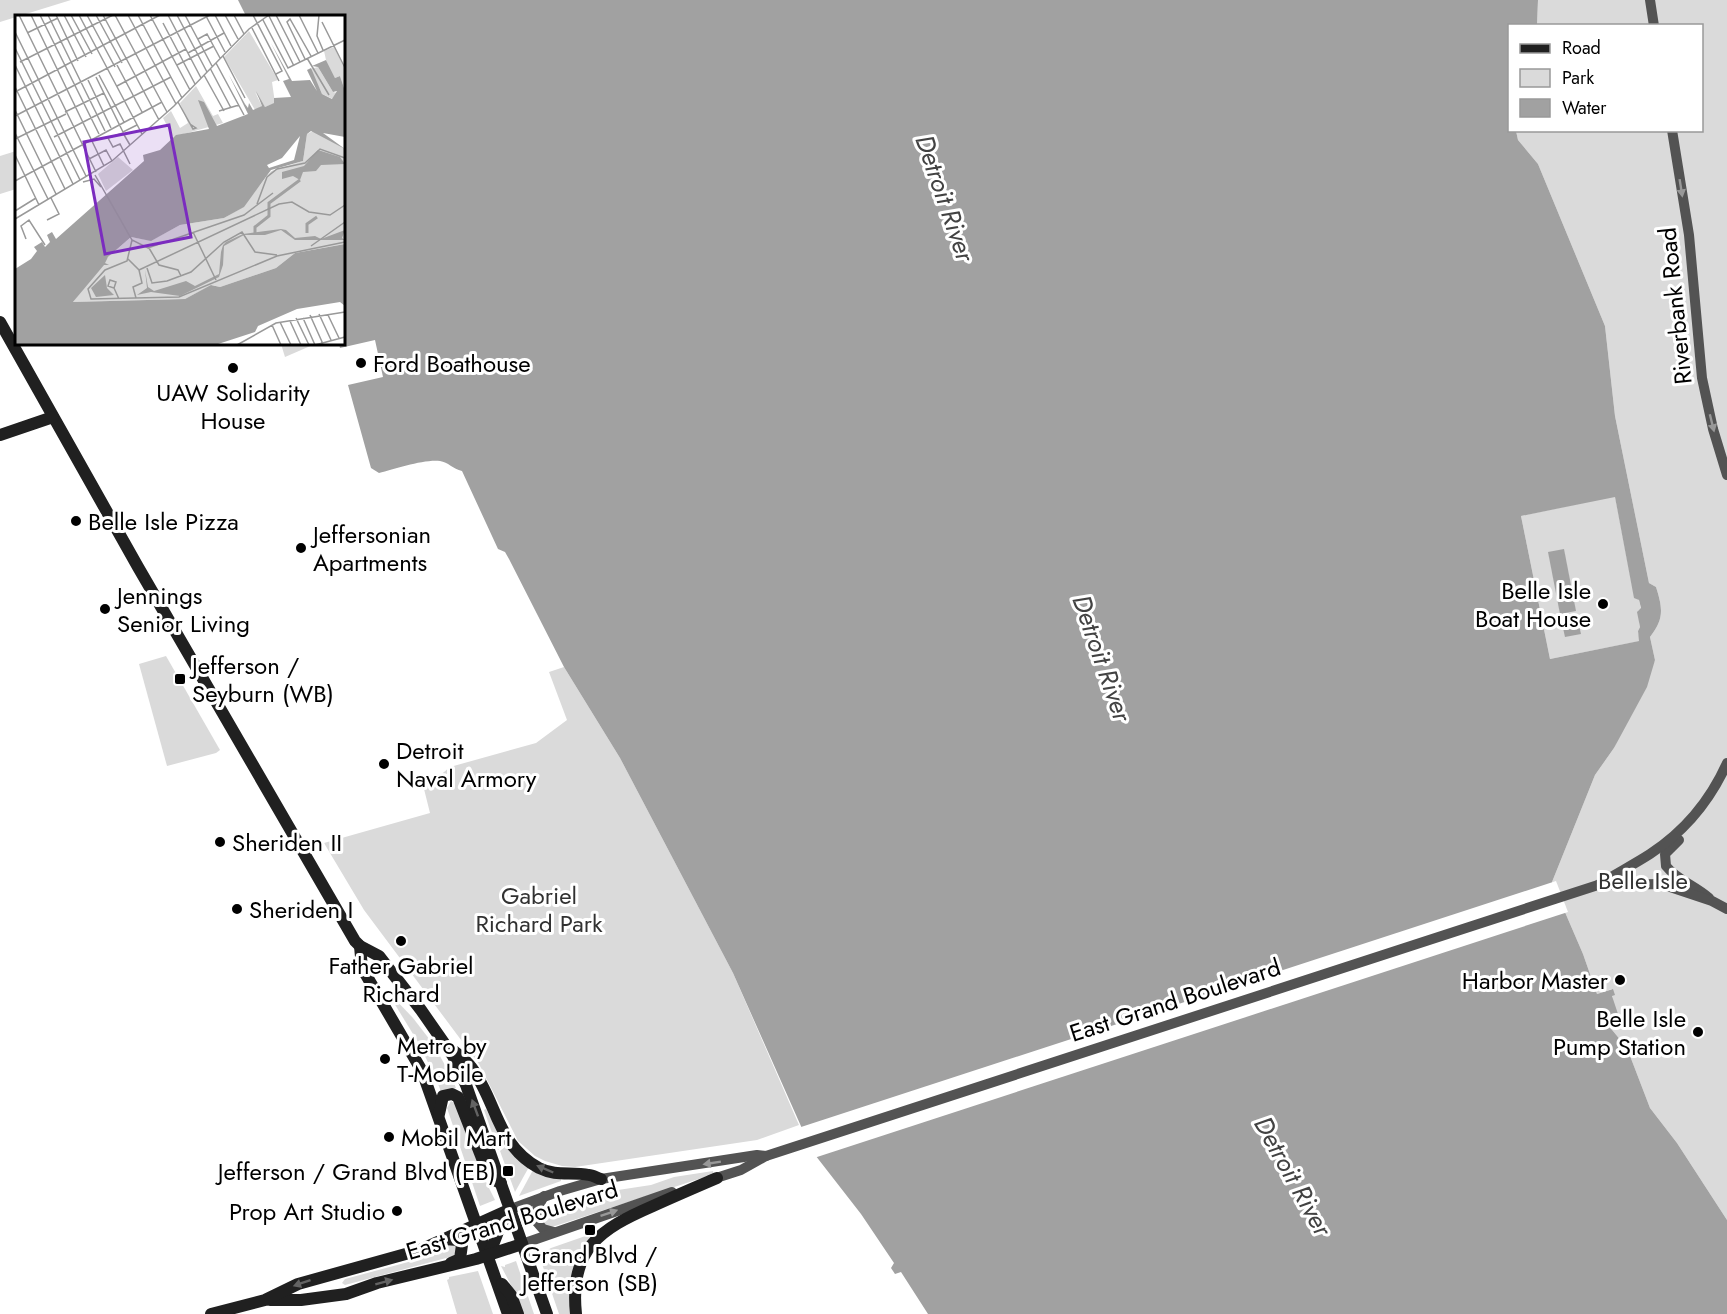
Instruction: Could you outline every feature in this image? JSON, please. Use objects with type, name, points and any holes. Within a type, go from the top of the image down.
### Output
[{"type":"main road","points":[[0,322],[138,567],[360,946],[362,968],[423,1071],[508,1314]]},
{"type":"main road","points":[[0,435],[53,417]]},
{"type":"main road","points":[[360,946],[379,956],[445,1042],[464,1078],[547,1314]]},
{"type":"main road","points":[[445,1042],[471,1065],[504,1134],[523,1157],[539,1168],[550,1172],[588,1174],[602,1179]]},
{"type":"main road","points":[[439,1116],[443,1096],[452,1094],[458,1097],[487,1171],[501,1183]]},
{"type":"main road","points":[[576,1314],[575,1292],[578,1272],[586,1252],[602,1233],[619,1221],[717,1178]]},
{"type":"main road","points":[[489,1255],[501,1224],[511,1209]]},
{"type":"main road","name":"East Grand Boulevard","points":[[212,1314],[265,1300],[298,1284],[420,1250],[440,1239],[511,1209]]},
{"type":"main road","points":[[440,1239],[455,1239],[462,1245],[460,1258],[447,1265]]},
{"type":"main road","name":"East Grand Boulevard","points":[[265,1300],[320,1299],[346,1294],[522,1244]]},
{"type":"main road","points":[[341,1272],[335,1277],[334,1288],[342,1292],[353,1291]]},
{"type":"main road","points":[[496,1279],[507,1288],[518,1314]]},
{"type":"street","points":[[1650,0],[1654,24]]},
{"type":"street","name":"Riverbank Road","points":[[1672,132],[1689,234],[1702,378],[1713,429],[1727,475]]},
{"type":"street","points":[[1595,886],[1650,854],[1676,834],[1698,812],[1714,789],[1727,763]]},
{"type":"street","points":[[1698,812],[1694,824],[1667,851],[1665,863],[1673,874],[1699,888],[1712,901]]},
{"type":"street","points":[[1595,886],[1661,884],[1712,901],[1727,909]]},
{"type":"street","name":"East Grand Boulevard","points":[[522,1244],[741,1170],[766,1156],[1595,886]]},
{"type":"street","name":"East Grand Boulevard","points":[[511,1209],[602,1179],[757,1155],[766,1156]]},
{"type":"street","points":[[544,1197],[537,1209],[536,1221],[543,1229],[554,1232]]},
{"type":"green space","points":[[0,0],[71,0],[23,15],[15,15],[15,17],[0,22]]},
{"type":"green space","name":"Belle Isle","points":[[1538,0],[1727,0],[1727,1220],[1677,1143],[1650,1108],[1627,1048],[1608,1025],[1613,1019],[1612,989],[1597,994],[1583,954],[1552,882],[1595,775],[1614,748],[1655,660],[1650,637],[1658,625],[1661,608],[1656,587],[1649,583],[1615,416],[1605,326],[1538,164],[1518,140],[1516,132],[1703,132],[1703,24],[1537,24]]},
{"type":"green space","points":[[15,151],[15,189],[0,194],[0,156]]},
{"type":"green space","points":[[281,345],[313,345],[285,357]]},
{"type":"green space","points":[[1615,496],[1632,585],[1641,609],[1638,611],[1640,641],[1550,659],[1521,516]]},
{"type":"green space","points":[[166,656],[220,750],[167,766],[139,664]]},
{"type":"green space","name":"Gabriel Richard Park","points":[[564,667],[620,758],[733,973],[799,1125],[757,1140],[575,1167],[562,1166],[535,1156],[518,1141],[479,1064],[364,910],[324,843],[430,813],[422,781],[438,777],[450,767],[536,743],[567,720],[549,672]]},
{"type":"green space","points":[[393,997],[430,1040],[421,1047],[391,998]]},
{"type":"green space","points":[[432,1042],[450,1074],[436,1079],[422,1050]]},
{"type":"green space","points":[[451,1076],[456,1088],[441,1092],[437,1081]]},
{"type":"green space","points":[[451,1101],[457,1105],[480,1170],[495,1200],[480,1206],[447,1108]]},
{"type":"green space","points":[[486,1109],[505,1144],[498,1150],[484,1110]]},
{"type":"green space","points":[[506,1146],[529,1167],[515,1192],[500,1151]]},
{"type":"green space","points":[[533,1170],[561,1179],[561,1181],[519,1196]]},
{"type":"green space","points":[[713,1171],[714,1174],[552,1227],[544,1225],[540,1217],[544,1207],[585,1195],[651,1185],[674,1177]]},
{"type":"green space","points":[[597,1232],[570,1291],[571,1314],[559,1314],[539,1255],[551,1248]]},
{"type":"green space","points":[[449,1243],[456,1246],[456,1254],[450,1257],[345,1285],[342,1283],[345,1279],[412,1261]]},
{"type":"green space","points":[[516,1261],[534,1314],[522,1314],[501,1266],[505,1267]]},
{"type":"green space","points":[[478,1271],[493,1314],[457,1314],[447,1280],[449,1277]]},
{"type":"water","name":"Detroit River","points":[[238,0],[1538,0],[1537,24],[1508,24],[1508,132],[1516,132],[1518,140],[1538,164],[1605,326],[1615,416],[1649,583],[1656,587],[1661,608],[1658,625],[1650,637],[1655,660],[1647,687],[1614,748],[1595,775],[1552,882],[1583,954],[1597,994],[1613,989],[1615,995],[1612,996],[1619,1017],[1613,1019],[1608,1025],[1627,1048],[1650,1108],[1677,1143],[1727,1220],[1727,1314],[928,1314],[901,1272],[895,1274],[891,1268],[894,1263],[861,1214],[812,1151],[733,973],[620,758],[564,667],[505,552],[498,549],[462,471],[443,462],[433,461],[379,473],[371,468],[348,385],[383,377],[375,340],[340,348],[339,345],[345,345],[345,15],[246,15]],"holes":[[[1615,497],[1634,598],[1639,600],[1641,608],[1637,612],[1640,627],[1639,641],[1550,659],[1521,516]]]},
{"type":"water","points":[[1564,549],[1576,611],[1560,614],[1548,552]]},
{"type":"water","points":[[1579,625],[1581,634],[1565,637],[1563,628]]},
{"type":"pier","points":[[1556,881],[1568,912],[814,1158],[798,1128]]},
{"type":"place","name":"Ford Boathouse","points":[[361,363]]},
{"type":"place","name":"UAW Solidarity House","points":[[233,368]]},
{"type":"place","name":"Belle Isle Pizza","points":[[76,521]]},
{"type":"place","name":"Jeffersonian Apartments","points":[[301,548]]},
{"type":"place","name":"Belle Isle Boat House","points":[[1603,604]]},
{"type":"place","name":"Jennings Senior Living","points":[[105,609]]},
{"type":"place","name":"Jefferson / Seyburn (WB)","points":[[180,679]]},
{"type":"place","name":"Detroit Naval Armory","points":[[384,764]]},
{"type":"place","name":"Sheriden II","points":[[220,842]]},
{"type":"place","name":"Sheriden I","points":[[237,909]]},
{"type":"place","name":"Father Gabriel Richard","points":[[401,941]]},
{"type":"place","name":"Harbor Master","points":[[1620,980]]},
{"type":"place","name":"Belle Isle Pump Station","points":[[1698,1032]]},
{"type":"place","name":"Metro by T-Mobile","points":[[385,1059]]},
{"type":"place","name":"Mobil Mart","points":[[389,1137]]},
{"type":"place","name":"Jefferson / Grand Blvd (EB)","points":[[508,1171]]},
{"type":"place","name":"Prop Art Studio","points":[[397,1211]]},
{"type":"place","name":"Grand Blvd / Jefferson (SB)","points":[[590,1230]]}]
